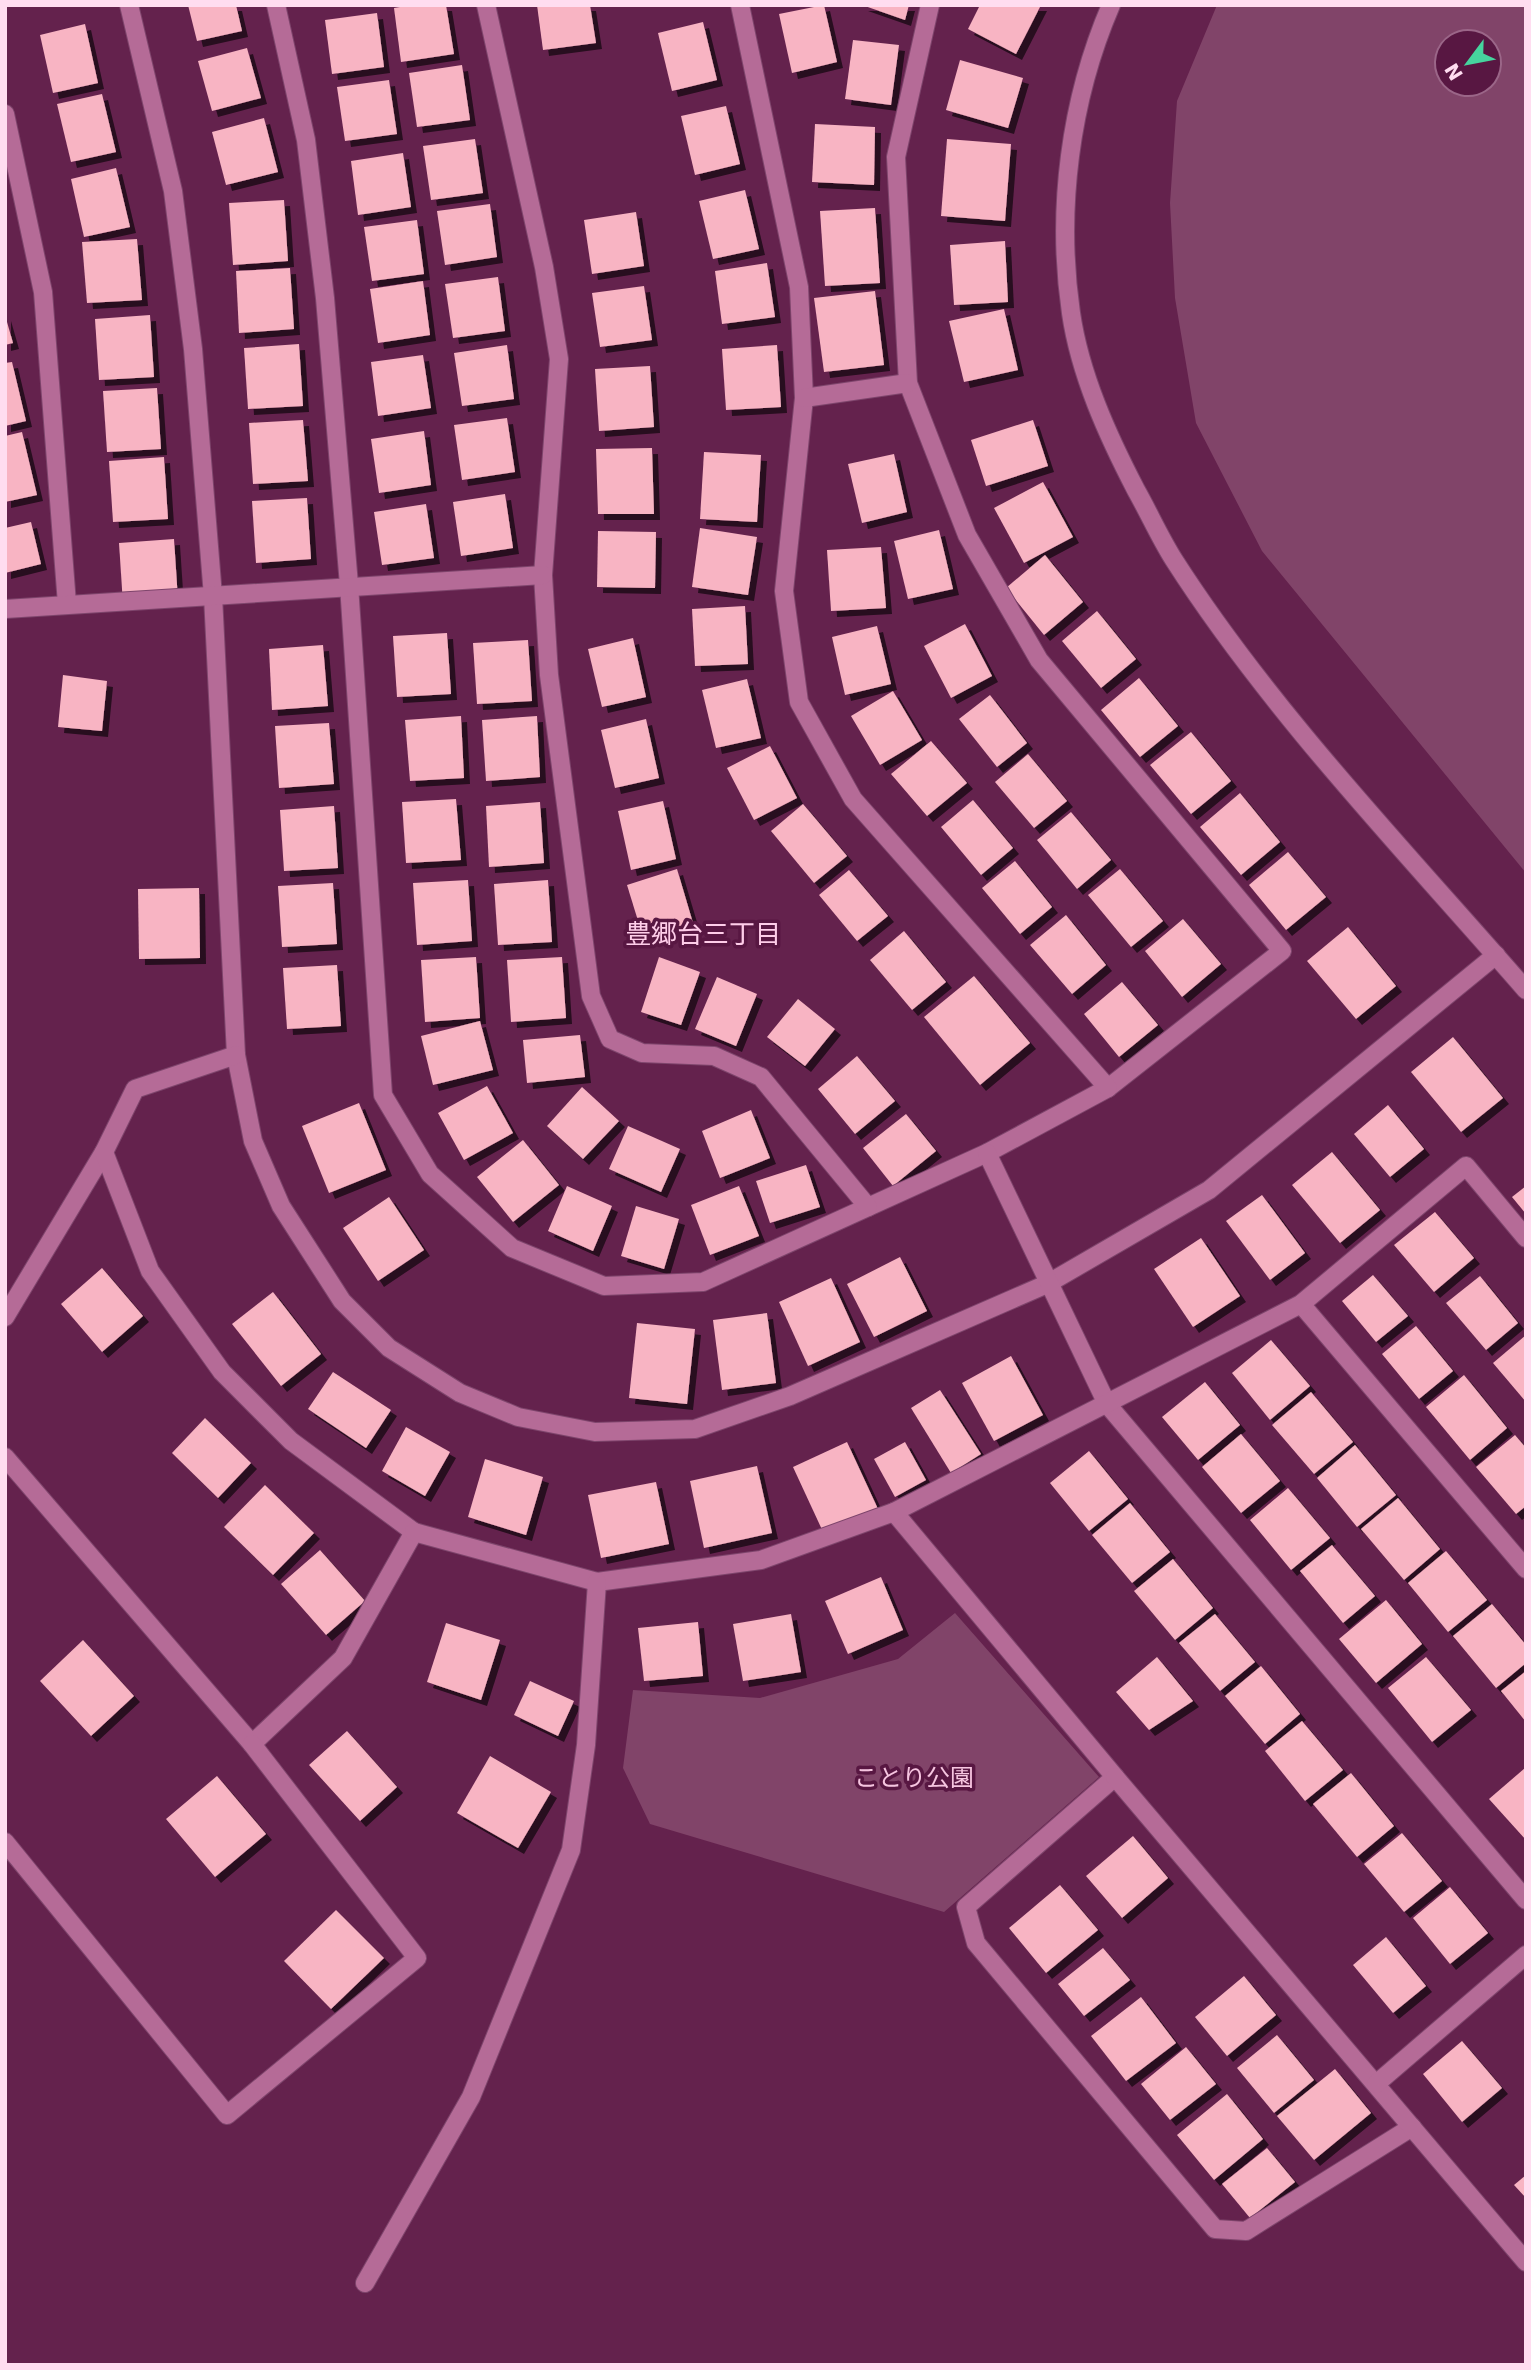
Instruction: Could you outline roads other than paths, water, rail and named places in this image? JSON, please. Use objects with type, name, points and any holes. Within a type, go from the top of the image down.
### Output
[{"type":"street","points":[[129,5],[173,191],[193,349],[213,596],[236,1055],[253,1141],[281,1206],[342,1301],[389,1348],[460,1393],[518,1417],[595,1432],[695,1429],[790,1396],[1047,1284],[1209,1190],[1496,955]]},
{"type":"street","points":[[276,5],[306,140],[325,298],[349,585],[383,1095],[430,1174],[512,1248],[604,1286],[703,1282],[987,1153],[1108,1088],[1282,951],[1039,660],[967,536],[908,383],[896,157],[930,5]]},
{"type":"street","points":[[486,5],[544,267],[559,359],[543,575],[549,676],[591,996],[610,1039],[642,1054],[714,1056],[761,1077],[868,1207]]},
{"type":"street","points":[[740,5],[799,287],[804,398],[784,591],[799,702],[853,799],[1108,1088]]},
{"type":"street","points":[[1111,5],[1094,44],[1072,134],[1066,230],[1071,314],[1090,387],[1121,460],[1173,558],[1221,629],[1275,699],[1526,990]]},
{"type":"street","points":[[5,114],[43,292],[66,604]]},
{"type":"street","points":[[804,398],[908,383]]},
{"type":"street","points":[[5,610],[349,585],[543,575]]},
{"type":"street","points":[[5,1317],[104,1152],[135,1089],[236,1055]]},
{"type":"street","points":[[104,1152],[150,1271],[222,1372],[290,1441],[414,1532],[597,1582],[761,1560],[894,1512],[1301,1304],[1466,1166],[1526,1238]]},
{"type":"street","points":[[987,1153],[1047,1284],[1107,1404],[1523,1890]]},
{"type":"street","points":[[1301,1304],[1526,1569]]},
{"type":"street","points":[[5,1457],[252,1744],[417,1958],[227,2115],[5,1842]]},
{"type":"street","points":[[894,1512],[1526,2262]]},
{"type":"street","points":[[252,1744],[343,1658],[414,1532]]},
{"type":"street","points":[[365,2283],[471,2097],[571,1850],[586,1745],[597,1582]]},
{"type":"street","points":[[1115,1777],[966,1907],[976,1943],[1215,2229],[1246,2231],[1412,2127]]},
{"type":"street","points":[[1376,2084],[1526,1955]]},
{"type":"district","name":"豊郷台三丁目","points":[[703,934]]},
{"type":"park label","name":"ことり公園","points":[[914,1778]]}]
